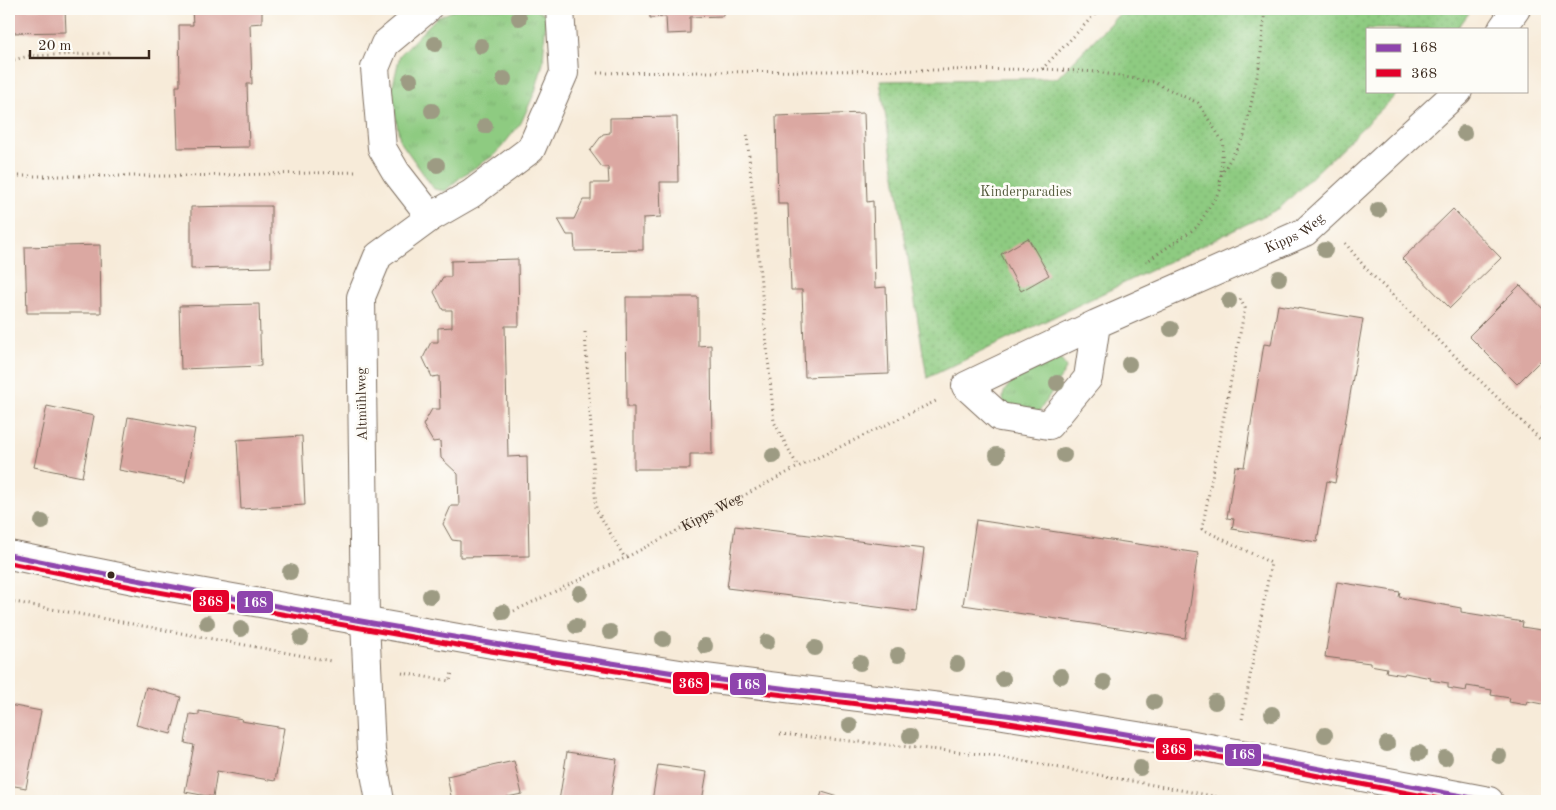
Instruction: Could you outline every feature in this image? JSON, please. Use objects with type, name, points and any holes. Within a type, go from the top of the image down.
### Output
[{"type":"street","points":[[428,9],[384,44],[375,68],[382,148],[396,172],[431,217]]},
{"type":"street","name":"Altmühlweg","points":[[380,801],[371,751],[365,622],[360,297],[378,256],[431,217],[471,194],[531,149],[564,73],[560,9]]},
{"type":"street","points":[[1503,28],[1516,9]]},
{"type":"street","name":"Kipps Weg","points":[[966,386],[1096,324],[1305,232],[1457,92]]},
{"type":"street","points":[[966,386],[1000,417],[1049,425],[1088,378],[1096,324]]},
{"type":"street","points":[[9,555],[159,585],[609,664],[997,714],[1236,752],[1489,801]]},
{"type":"path","points":[[1042,69],[1100,9]]},
{"type":"path","points":[[1221,176],[1244,136],[1260,63],[1265,9]]},
{"type":"path","points":[[9,61],[28,56],[112,53]]},
{"type":"path","points":[[564,73],[1042,69],[1097,72],[1153,82],[1198,102],[1223,142],[1220,190],[1197,226],[1139,267]]},
{"type":"path","points":[[747,135],[774,422],[798,467]]},
{"type":"path","points":[[9,176],[180,176],[396,172]]},
{"type":"path","points":[[1323,216],[1368,271],[1547,446]]},
{"type":"path","points":[[1225,267],[1245,308],[1202,529],[1271,564],[1236,752]]},
{"type":"path","points":[[585,332],[596,509],[625,558]]},
{"type":"path","name":"Kipps Weg","points":[[511,613],[625,558],[798,467],[966,386]]},
{"type":"path","points":[[9,601],[337,662]]},
{"type":"path","points":[[780,734],[990,755],[1240,801]]},
{"type":"green space","points":[[457,9],[534,9],[546,15],[543,63],[535,92],[521,123],[496,154],[462,176],[445,191],[434,189],[400,141],[391,93],[400,55],[436,18]]},
{"type":"green space","name":"Kinderparadies","points":[[1124,9],[1472,9],[1458,28],[1366,28],[1366,92],[1399,92],[1280,208],[927,378],[880,81],[1057,78]]},
{"type":"green space","points":[[1052,359],[1060,359],[1066,369],[1039,412],[1006,408],[1003,397],[1006,388],[1018,378]]},
{"type":"building","points":[[9,9],[65,9],[66,32],[9,33]]},
{"type":"building","points":[[192,9],[262,9],[262,23],[250,24],[252,84],[247,84],[249,147],[178,148],[176,86],[180,86],[179,25],[193,25]]},
{"type":"building","points":[[650,9],[723,9],[723,16],[690,17],[690,33],[667,34],[666,17],[650,18]]},
{"type":"building","points":[[864,113],[867,202],[873,201],[875,288],[886,287],[889,374],[805,377],[802,290],[791,290],[788,204],[778,204],[776,116]]},
{"type":"building","points":[[677,117],[678,182],[660,182],[661,217],[643,218],[643,250],[575,251],[574,235],[567,235],[558,219],[574,219],[583,200],[591,200],[591,183],[609,183],[608,167],[602,167],[590,151],[603,134],[610,133],[610,118]]},
{"type":"building","points":[[271,206],[271,267],[191,269],[191,207]]},
{"type":"building","points":[[1453,209],[1501,258],[1450,308],[1402,259]]},
{"type":"building","points":[[1028,238],[1049,275],[1021,291],[1001,254]]},
{"type":"building","points":[[100,245],[101,313],[27,313],[25,247]]},
{"type":"building","points":[[518,259],[519,326],[505,326],[508,457],[527,456],[529,556],[460,557],[460,541],[452,540],[443,524],[451,506],[459,506],[458,474],[441,458],[440,441],[433,442],[423,425],[432,409],[440,409],[439,376],[432,377],[423,358],[431,342],[438,342],[438,328],[452,327],[452,310],[443,310],[434,292],[443,277],[451,277],[451,261]]},
{"type":"building","points":[[1520,285],[1547,313],[1547,354],[1517,384],[1469,336]]},
{"type":"building","points":[[626,297],[698,297],[698,346],[711,345],[712,454],[690,454],[690,469],[634,469],[634,407],[627,407]]},
{"type":"building","points":[[259,304],[261,366],[181,369],[179,306]]},
{"type":"building","points":[[1278,305],[1363,319],[1335,483],[1327,481],[1317,542],[1232,529],[1234,519],[1227,518],[1235,466],[1244,467],[1264,344],[1271,345]]},
{"type":"building","points":[[1547,402],[1547,412],[1542,406]]},
{"type":"building","points":[[47,406],[94,416],[82,477],[34,467]]},
{"type":"building","points":[[128,417],[195,429],[185,482],[119,470]]},
{"type":"building","points":[[302,436],[305,505],[241,509],[237,440]]},
{"type":"building","points":[[976,520],[1198,553],[1185,638],[963,605]]},
{"type":"building","points":[[735,526],[924,549],[916,612],[727,588]]},
{"type":"building","points":[[1337,582],[1400,592],[1399,597],[1461,608],[1461,612],[1523,622],[1522,627],[1547,631],[1547,705],[1527,701],[1526,705],[1509,702],[1510,698],[1491,695],[1492,690],[1467,686],[1466,691],[1448,688],[1448,683],[1430,680],[1431,678],[1405,673],[1404,675],[1386,672],[1387,668],[1370,665],[1370,663],[1325,657]]},
{"type":"building","points":[[146,687],[181,697],[171,734],[136,725]]},
{"type":"building","points":[[9,705],[41,711],[26,788],[9,785]]},
{"type":"building","points":[[199,711],[242,719],[241,721],[284,728],[275,781],[217,771],[213,797],[185,792],[194,745],[185,743],[190,714],[199,715]]},
{"type":"building","points":[[567,752],[617,759],[610,801],[559,801]]},
{"type":"building","points":[[514,761],[522,794],[507,797],[507,801],[452,801],[447,776]]},
{"type":"building","points":[[658,765],[707,772],[702,801],[652,801]]},
{"type":"building","points":[[822,792],[852,801],[819,801]]},
{"type":"transit line","name":"168","points":[[9,555],[354,620],[527,649],[700,677],[1060,723],[1489,801]]},
{"type":"transit line","name":"368","points":[[9,563],[158,592],[491,651],[704,685],[996,721],[1187,751],[1450,801]]}]
